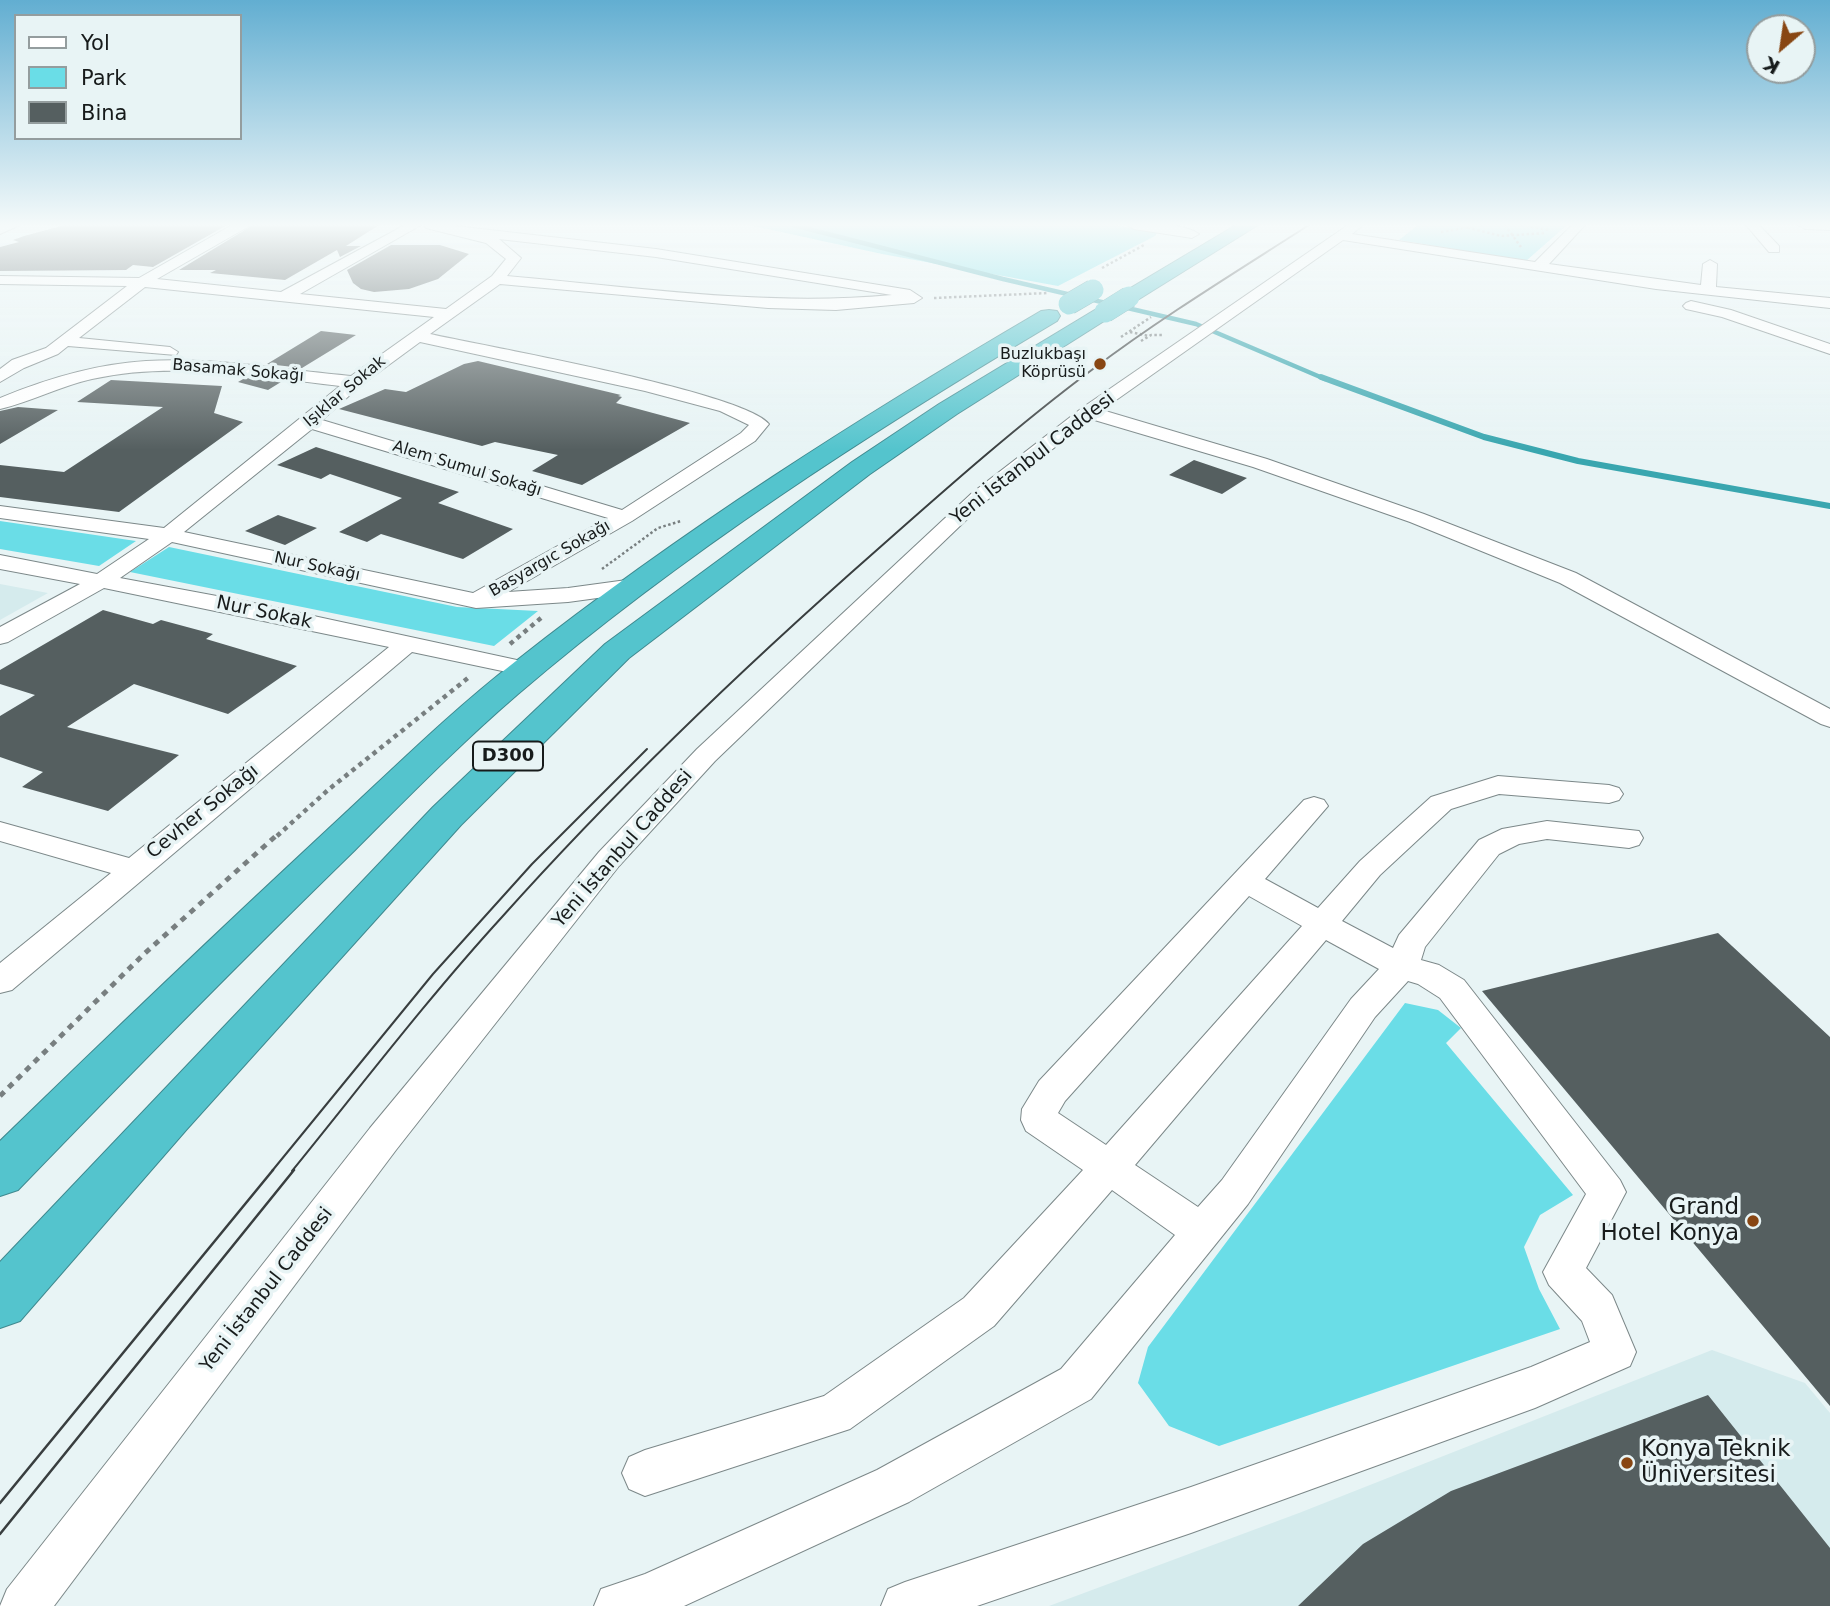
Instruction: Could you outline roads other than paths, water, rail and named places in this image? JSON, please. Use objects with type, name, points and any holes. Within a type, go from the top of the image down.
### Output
[{"type":"highway","name":"D300","points":[[0,1174],[191,982],[443,743],[526,669],[634,586],[802,468],[951,373],[1105,300]]},
{"type":"highway","name":"D300","points":[[0,1302],[446,816],[617,651],[861,468],[1101,302]]},
{"type":"street","points":[[0,377],[18,364],[52,351],[119,300]]},
{"type":"street","points":[[173,300],[355,319],[422,311]]},
{"type":"street","points":[[321,300],[450,314]]},
{"type":"street","name":"Işıklar Sokak","points":[[0,638],[103,580],[168,536],[309,422],[354,382],[469,300]]},
{"type":"street","points":[[734,300],[836,305],[902,300]]},
{"type":"street","name":"Yeni İstanbul Caddesi","points":[[24,1606],[383,1139],[609,859],[706,755],[979,497],[1088,412],[1250,300]]},
{"type":"street","points":[[1649,300],[1726,313],[1830,349]]},
{"type":"street","points":[[1796,300],[1830,303]]},
{"type":"street","name":"Basyargıc Sokağı","points":[[415,337],[648,386],[726,407],[760,424],[748,437],[625,517],[476,601]]},
{"type":"street","points":[[64,341],[370,370]]},
{"type":"street","name":"Basamak Sokağı","points":[[0,404],[37,388],[92,373],[144,366],[186,365],[354,382]]},
{"type":"street","points":[[1088,412],[1260,463],[1417,518],[1568,578],[1830,719]]},
{"type":"street","name":"Alem Sumul Sokağı","points":[[309,422],[625,517]]},
{"type":"street","name":"Nur Sokağı","points":[[0,512],[168,536],[476,601],[568,595],[634,586]]},
{"type":"street","name":"Nur Sokak","points":[[0,562],[103,580],[526,669]]},
{"type":"street","name":"Cevher Sokağı","points":[[0,981],[407,644]]},
{"type":"street","points":[[645,1473],[835,1414],[979,1312],[1370,868],[1441,803],[1499,785],[1609,794]]},
{"type":"street","points":[[1203,1232],[1039,1120],[1040,1109],[1052,1091],[1314,806]]},
{"type":"street","points":[[618,1606],[649,1597],[893,1486],[1076,1384],[1235,1192],[1363,1008],[1387,980],[1403,968],[1410,943],[1489,847],[1511,836],[1547,830],[1629,838]]},
{"type":"street","points":[[0,831],[132,869]]},
{"type":"street","points":[[905,1606],[1191,1510],[1535,1387],[1615,1352],[1598,1309],[1563,1272],[1607,1192],[1452,989],[1428,974],[1403,968],[1245,881]]},
{"type":"waterway","points":[[1093,300],[1196,324],[1325,379]]},
{"type":"waterway","points":[[1321,377],[1484,437],[1578,461],[1830,506]]},
{"type":"tram line","points":[[292,1171],[395,1042],[475,948],[546,868],[684,727],[780,637],[1010,434],[1119,350],[1192,300]]},
{"type":"tram line","points":[[272,1171],[433,974],[532,864],[647,749]]},
{"type":"tram line","points":[[0,1503],[273,1170]]},
{"type":"tram line","points":[[0,1534],[294,1170]]},
{"type":"place","name":"Buzlukbaşı Köprüsü","points":[[1100,364]]},
{"type":"place","name":"Grand Hotel Konya","points":[[1753,1221]]},
{"type":"place","name":"Konya Teknik Üniversitesi","points":[[1627,1463]]}]
